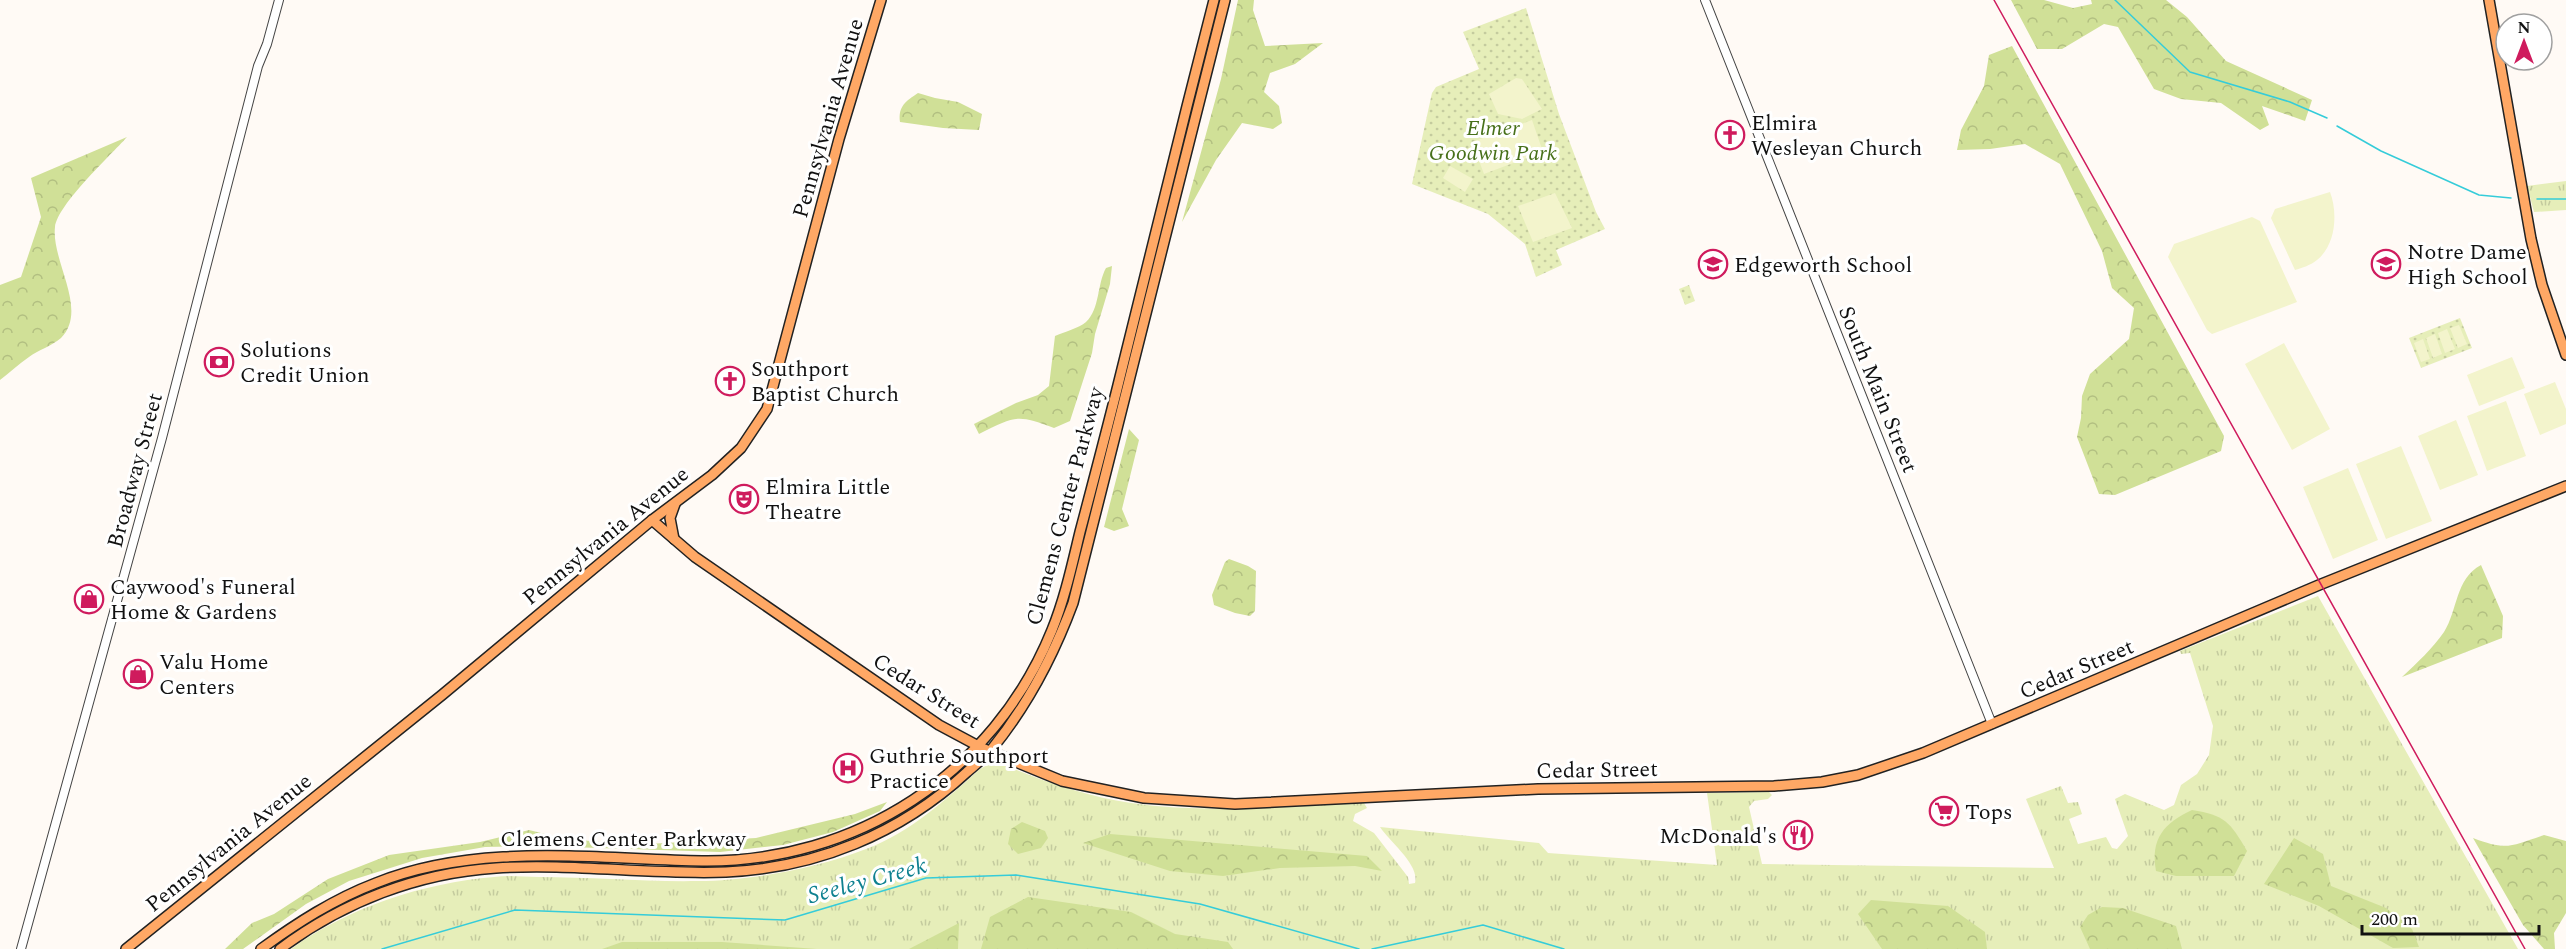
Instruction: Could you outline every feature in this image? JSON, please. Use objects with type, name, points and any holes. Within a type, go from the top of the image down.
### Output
[{"type":"main road","name":"Pennsylvania Avenue","points":[[126,949],[442,695],[652,520],[733,458],[768,409],[839,139],[881,0]]},
{"type":"main road","name":"Clemens Center Parkway","points":[[261,949],[300,921],[338,899],[379,881],[442,864],[517,856],[724,861],[767,857],[809,848],[850,835],[905,806],[983,748],[1034,668],[1052,630],[1065,590],[1214,0]]},
{"type":"main road","name":"Clemens Center Parkway","points":[[280,949],[332,914],[371,896],[413,882],[456,873],[519,867],[726,872],[770,868],[811,859],[852,846],[891,828],[945,791],[1020,711],[1043,674],[1073,603],[1225,0]]},
{"type":"main road","points":[[2489,0],[2531,238],[2542,285],[2566,354]]},
{"type":"main road","name":"Cedar Street","points":[[652,520],[674,539],[784,620],[921,713],[983,748],[1062,781],[1144,798],[1235,804],[1538,789],[1774,786],[1822,782],[1858,775],[1923,753],[2319,585],[2566,486]]},
{"type":"main road","points":[[674,539],[670,518],[676,502]]},
{"type":"street","name":"Broadway Street","points":[[21,949],[162,438],[258,66],[267,44],[279,0]]},
{"type":"street","name":"South Main Street","points":[[1705,0],[1992,724]]},
{"type":"green space","points":[[1238,0],[1254,0],[1253,10],[1265,46],[1323,43],[1295,64],[1270,73],[1264,92],[1279,106],[1282,123],[1273,129],[1242,123],[1216,160],[1182,222],[1221,79]]},
{"type":"green space","points":[[2011,0],[2044,0],[2073,8],[2092,4],[2091,0],[2166,0],[2187,17],[2226,61],[2312,100],[2305,121],[2262,106],[2269,125],[2260,130],[2221,103],[2181,99],[2154,89],[2118,27],[2104,24],[2062,49],[2037,49]]},
{"type":"green space","name":"Elmer Goodwin Park","points":[[1526,8],[1559,114],[1596,212],[1605,229],[1556,250],[1562,265],[1536,277],[1525,244],[1488,214],[1412,184],[1432,93],[1436,87],[1479,69],[1463,32]]},
{"type":"green space","points":[[2012,46],[2224,436],[2221,451],[2115,495],[2099,494],[2077,437],[2082,396],[2090,374],[2129,339],[2134,308],[2112,288],[2102,251],[2060,164],[2025,144],[1990,149],[1957,150],[1961,130],[1984,86],[1989,55]]},
{"type":"green space","points":[[1516,78],[1522,79],[1542,109],[1522,119],[1498,114],[1489,94]]},
{"type":"green space","points":[[918,93],[958,102],[982,114],[979,130],[900,122],[900,112],[904,104]]},
{"type":"green space","points":[[1532,120],[1543,152],[1484,174],[1472,142]]},
{"type":"green space","points":[[127,137],[75,193],[58,217],[55,240],[70,300],[69,327],[61,338],[33,355],[0,380],[0,285],[21,277],[41,217],[31,178]]},
{"type":"green space","points":[[1450,166],[1473,179],[1465,192],[1443,178]]},
{"type":"green space","points":[[2566,181],[2566,210],[2534,212],[2527,186]]},
{"type":"green space","points":[[2330,192],[2334,209],[2334,228],[2328,246],[2315,262],[2295,270],[2271,218],[2275,209]]},
{"type":"green space","points":[[1555,193],[1572,228],[1533,242],[1518,206]]},
{"type":"green space","points":[[2252,217],[2260,221],[2297,302],[2212,334],[2207,330],[2168,257],[2174,244]]},
{"type":"green space","points":[[1112,266],[1110,284],[1095,334],[1092,353],[1070,421],[1054,428],[1031,420],[1009,420],[979,434],[974,424],[1038,395],[1049,386],[1055,336],[1079,326],[1091,317],[1103,274],[1106,268]]},
{"type":"green space","points":[[1689,285],[1695,301],[1685,305],[1679,289]]},
{"type":"green space","points":[[2460,318],[2472,348],[2421,368],[2409,338]]},
{"type":"green space","points":[[2459,325],[2467,344],[2458,348],[2450,328]]},
{"type":"green space","points":[[2447,329],[2455,349],[2445,353],[2438,333]]},
{"type":"green space","points":[[2435,334],[2442,354],[2433,358],[2426,338]]},
{"type":"green space","points":[[2423,339],[2430,359],[2421,362],[2414,343]]},
{"type":"green space","points":[[2284,343],[2330,429],[2292,450],[2245,364]]},
{"type":"green space","points":[[2512,357],[2525,388],[2479,406],[2467,375]]},
{"type":"green space","points":[[2555,382],[2566,409],[2566,424],[2540,435],[2524,394]]},
{"type":"green space","points":[[2506,401],[2526,456],[2487,471],[2467,416]]},
{"type":"green space","points":[[2456,420],[2478,475],[2440,490],[2418,436]]},
{"type":"green space","points":[[1129,429],[1139,440],[1122,509],[1129,526],[1114,531],[1104,527]]},
{"type":"green space","points":[[2401,446],[2432,521],[2386,539],[2356,464]]},
{"type":"green space","points":[[2348,468],[2378,540],[2333,559],[2303,487]]},
{"type":"green space","points":[[1229,559],[1256,571],[1255,611],[1250,616],[1214,605],[1212,595],[1225,562]]},
{"type":"green space","points":[[2481,565],[2503,616],[2502,638],[2402,677],[2444,632],[2466,578]]},
{"type":"green space","points":[[2318,596],[2518,949],[291,949],[313,934],[362,909],[414,891],[467,880],[500,876],[658,881],[739,879],[827,862],[866,849],[898,834],[927,814],[980,769],[991,763],[1000,763],[1081,792],[1131,803],[1218,809],[1364,803],[1367,808],[1355,814],[1353,821],[1374,833],[1408,877],[1409,884],[1415,883],[1415,876],[1409,861],[1380,827],[1539,843],[1548,853],[1717,865],[1707,793],[1769,792],[1772,795],[1768,799],[1754,801],[1749,807],[1762,864],[2054,868],[2026,799],[2061,786],[2068,803],[2078,802],[2082,814],[2069,819],[2078,844],[2106,837],[2112,848],[2117,849],[2128,836],[2115,799],[2125,794],[2164,810],[2174,805],[2181,785],[2197,774],[2209,755],[2213,726],[2190,653],[2181,654],[2180,651]]},
{"type":"green space","points":[[887,802],[880,811],[833,832],[783,845],[720,852],[539,846],[485,847],[422,858],[349,881],[306,904],[243,949],[225,949],[252,923],[274,914],[328,879],[389,855],[480,842],[529,830],[561,838],[629,845],[756,838],[855,814]]},
{"type":"green space","points":[[2192,810],[2212,814],[2226,822],[2241,841],[2247,851],[2234,876],[2176,876],[2156,871],[2155,850],[2161,833],[2182,815]]},
{"type":"green space","points":[[1022,822],[1045,831],[1048,838],[1041,848],[1018,854],[1008,844],[1011,829]]},
{"type":"green space","points":[[1110,834],[1367,856],[1382,871],[1355,866],[1280,868],[1223,876],[1170,871],[1083,843]]},
{"type":"green space","points":[[2544,835],[2566,841],[2566,913],[2554,933],[2555,949],[2544,949],[2523,925],[2473,838],[2494,845],[2509,846]]},
{"type":"green space","points":[[2294,838],[2323,854],[2331,886],[2386,908],[2412,929],[2419,947],[2393,948],[2319,906],[2264,884]]},
{"type":"green space","points":[[1028,897],[1131,912],[1175,934],[1228,942],[1233,949],[981,949],[990,917]]},
{"type":"green space","points":[[1871,900],[1948,906],[1985,932],[1987,949],[1882,949],[1858,914]]},
{"type":"green space","points":[[2102,907],[2123,908],[2176,926],[2182,949],[2090,949],[2080,927],[2088,915]]},
{"type":"green space","points":[[959,923],[958,949],[909,949]]},
{"type":"green space","points":[[622,942],[722,942],[817,949],[602,949]]},
{"type":"waterway","points":[[2115,0],[2190,72],[2290,102],[2327,118]]},
{"type":"waterway","points":[[2337,126],[2381,151],[2479,195],[2511,198]]},
{"type":"waterway","points":[[2537,199],[2566,199]]},
{"type":"waterway","name":"Seeley Creek","points":[[382,949],[515,910],[785,920],[926,878],[1016,875],[1200,904],[1359,949]]},
{"type":"waterway","name":"Seeley Creek","points":[[1372,949],[1483,925],[1564,949]]},
{"type":"railway","points":[[1994,0],[2525,949]]},
{"type":"place","name":"Elmira Wesleyan Church","points":[[1730,135]]},
{"type":"place","name":"Edgeworth School","points":[[1713,264]]},
{"type":"place","name":"Notre Dame High School","points":[[2386,264]]},
{"type":"place","name":"Solutions Credit Union","points":[[219,362]]},
{"type":"place","name":"Southport Baptist Church","points":[[730,381]]},
{"type":"place","name":"Elmira Little Theatre","points":[[744,499]]},
{"type":"place","name":"Caywood's Funeral Home & Gardens","points":[[89,599]]},
{"type":"place","name":"Valu Home Centers","points":[[138,674]]},
{"type":"place","name":"Guthrie Southport Practice","points":[[848,768]]},
{"type":"place","name":"Tops","points":[[1944,811]]},
{"type":"place","name":"McDonald's","points":[[1798,835]]}]
